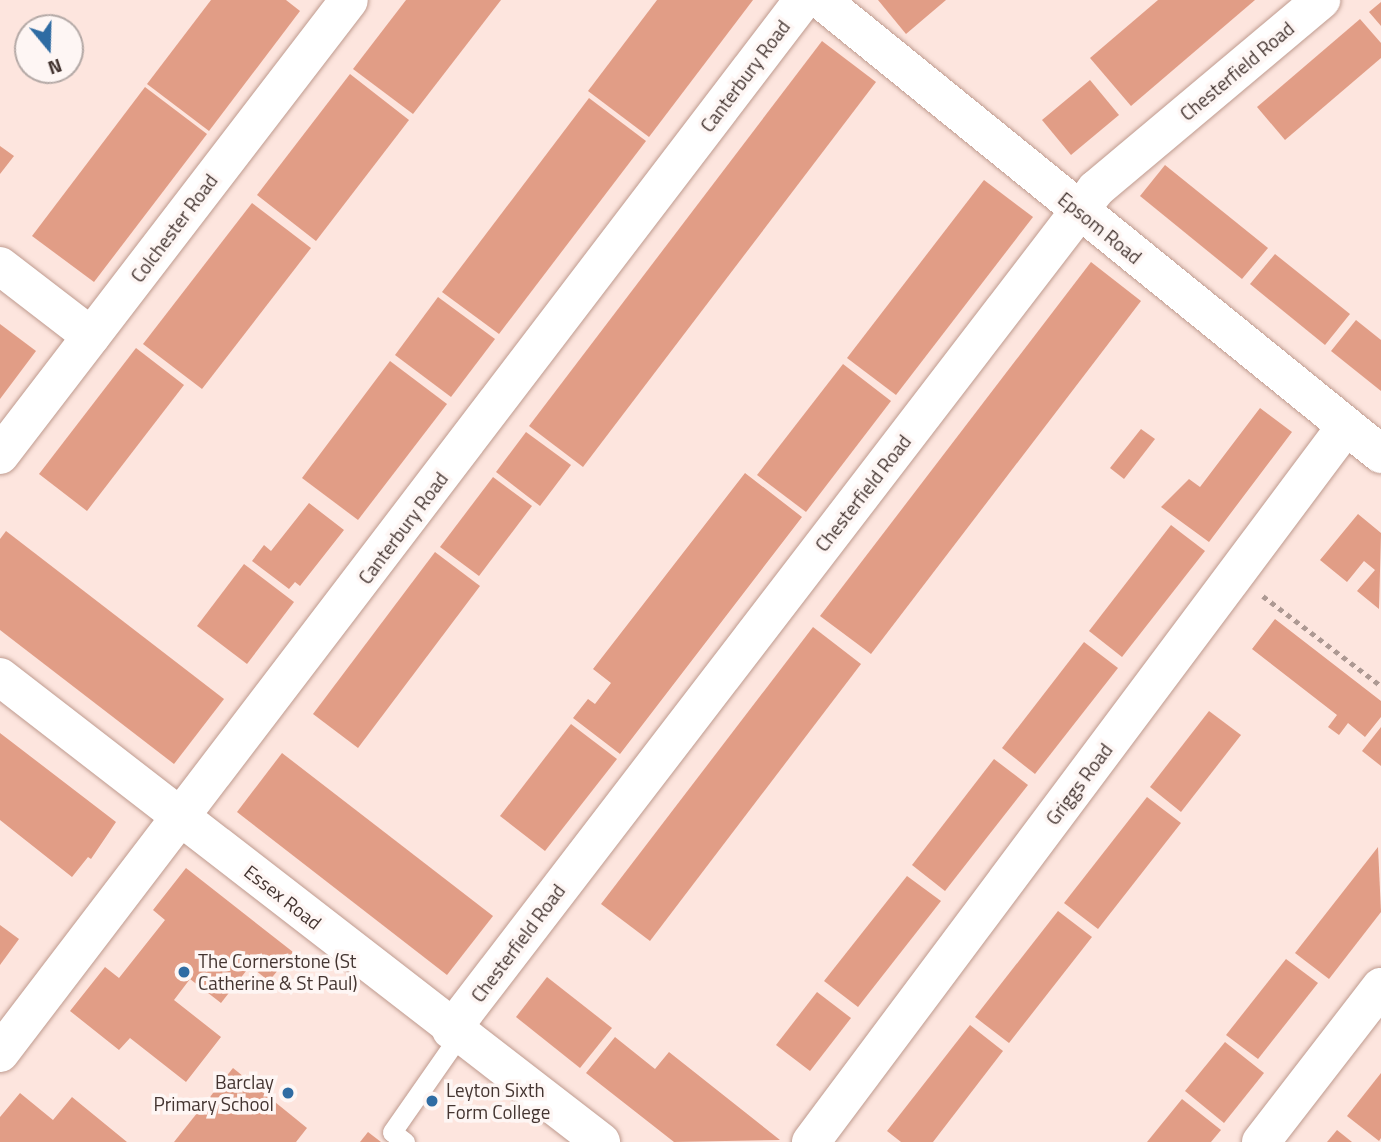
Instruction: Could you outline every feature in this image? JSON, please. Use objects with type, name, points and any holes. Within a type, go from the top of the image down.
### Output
[{"type":"street","name":"Colchester Road","points":[[0,455],[349,0]]},
{"type":"street","name":"Canterbury Road","points":[[0,1054],[183,818],[803,0]]},
{"type":"street","name":"Epsom Road","points":[[821,0],[1381,454]]},
{"type":"street","name":"Chesterfield Road","points":[[455,1033],[1096,189],[1321,0]]},
{"type":"street","points":[[0,266],[91,336]]},
{"type":"street","name":"Griggs Road","points":[[811,1142],[1346,426]]},
{"type":"street","name":"Essex Road","points":[[0,677],[455,1033],[601,1142]]},
{"type":"street","points":[[1261,1142],[1381,987]]},
{"type":"lane","points":[[405,1142],[391,1132],[455,1033]]},
{"type":"path","points":[[1235,574],[1381,686]]},
{"type":"building","points":[[211,0],[286,0],[300,11],[209,131],[147,84]]},
{"type":"building","points":[[406,0],[501,0],[413,114],[353,69]]},
{"type":"building","points":[[657,0],[753,0],[649,137],[588,91]]},
{"type":"building","points":[[878,0],[946,0],[906,34]]},
{"type":"building","points":[[1158,0],[1255,0],[1131,106],[1090,58]]},
{"type":"building","points":[[1381,2],[1381,26],[1369,12]]},
{"type":"building","points":[[1360,19],[1381,43],[1381,58],[1285,140],[1257,107]]},
{"type":"building","points":[[822,41],[876,82],[583,467],[529,426]]},
{"type":"building","points":[[350,74],[409,120],[316,241],[257,195]]},
{"type":"building","points":[[1090,80],[1119,115],[1071,155],[1042,120]]},
{"type":"building","points":[[145,87],[207,134],[94,282],[32,236]]},
{"type":"building","points":[[589,98],[646,141],[499,334],[442,292]]},
{"type":"building","points":[[0,146],[14,156],[0,174]]},
{"type":"building","points":[[1165,165],[1268,248],[1242,279],[1140,196]]},
{"type":"building","points":[[984,180],[1033,217],[896,395],[847,358]]},
{"type":"building","points":[[252,203],[311,248],[202,389],[143,344]]},
{"type":"building","points":[[1275,254],[1350,314],[1325,345],[1250,284]]},
{"type":"building","points":[[1091,262],[1141,301],[871,654],[820,616]]},
{"type":"building","points":[[438,297],[495,339],[451,397],[395,355]]},
{"type":"building","points":[[1356,320],[1381,340],[1381,391],[1331,351]]},
{"type":"building","points":[[0,324],[36,351],[0,399]]},
{"type":"building","points":[[136,348],[184,385],[87,511],[39,474]]},
{"type":"building","points":[[390,361],[447,404],[358,520],[302,478]]},
{"type":"building","points":[[843,364],[891,401],[806,512],[757,475]]},
{"type":"building","points":[[1260,408],[1292,432],[1209,542],[1161,507],[1189,479],[1200,487]]},
{"type":"building","points":[[1141,429],[1155,439],[1124,479],[1110,468]]},
{"type":"building","points":[[526,432],[571,465],[540,506],[496,472]]},
{"type":"building","points":[[745,473],[802,517],[620,754],[573,718],[588,699],[595,704],[611,683],[593,669]]},
{"type":"building","points":[[493,477],[532,506],[479,576],[440,547]]},
{"type":"building","points":[[309,503],[344,530],[300,586],[295,582],[289,589],[252,561],[264,545],[271,551]]},
{"type":"building","points":[[1358,514],[1381,533],[1379,609],[1357,591],[1375,570],[1364,561],[1347,582],[1320,560]]},
{"type":"building","points":[[1171,525],[1205,551],[1122,657],[1089,631]]},
{"type":"building","points":[[6,531],[224,699],[174,764],[0,630],[0,539]]},
{"type":"building","points":[[435,552],[480,586],[358,748],[313,714]]},
{"type":"building","points":[[244,564],[294,602],[247,664],[197,626]]},
{"type":"building","points":[[1275,619],[1381,701],[1381,717],[1365,737],[1348,723],[1339,735],[1328,727],[1337,715],[1252,649]]},
{"type":"building","points":[[813,627],[861,664],[650,941],[601,904]]},
{"type":"building","points":[[1084,642],[1118,668],[1035,774],[1002,748]]},
{"type":"building","points":[[1209,711],[1241,735],[1181,812],[1150,787]]},
{"type":"building","points":[[571,724],[617,759],[545,851],[500,816]]},
{"type":"building","points":[[1381,727],[1381,766],[1362,751]]},
{"type":"building","points":[[0,733],[116,822],[91,859],[88,857],[72,877],[0,820]]},
{"type":"building","points":[[282,753],[493,916],[447,975],[237,812]]},
{"type":"building","points":[[994,759],[1028,785],[945,891],[912,865]]},
{"type":"building","points":[[1147,797],[1181,823],[1098,929],[1064,903]]},
{"type":"building","points":[[1378,847],[1381,912],[1329,979],[1295,953]]},
{"type":"building","name":"The Cornerstone (St Catherine & St Paul)","points":[[186,868],[293,952],[269,981],[250,966],[221,1003],[190,979],[174,1000],[221,1037],[186,1082],[130,1038],[119,1050],[70,1011],[105,967],[119,978],[165,920],[153,910]]},
{"type":"building","points":[[907,876],[941,901],[858,1007],[824,981]]},
{"type":"building","points":[[1058,911],[1092,937],[1009,1043],[975,1017]]},
{"type":"building","points":[[0,925],[19,939],[0,965]]},
{"type":"building","points":[[1286,959],[1318,983],[1258,1059],[1226,1035]]},
{"type":"building","points":[[547,977],[612,1028],[580,1068],[516,1017]]},
{"type":"building","points":[[817,992],[851,1018],[810,1071],[776,1045]]},
{"type":"building","points":[[970,1025],[1003,1051],[933,1142],[901,1142],[887,1131]]},
{"type":"building","points":[[615,1037],[655,1069],[669,1052],[780,1140],[674,1142],[586,1073]]},
{"type":"building","points":[[1225,1042],[1264,1073],[1224,1123],[1185,1091]]},
{"type":"building","points":[[233,1068],[307,1128],[296,1142],[174,1142]]},
{"type":"building","points":[[1381,1073],[1381,1138],[1379,1141],[1347,1116]]},
{"type":"building","points":[[20,1093],[53,1120],[72,1097],[127,1142],[0,1142],[0,1117]]},
{"type":"building","points":[[1182,1099],[1221,1130],[1211,1142],[1147,1142]]},
{"type":"building","points":[[1337,1130],[1352,1142],[1327,1142]]},
{"type":"building","points":[[368,1132],[381,1142],[360,1142]]},
{"type":"place","name":"The Cornerstone (St Catherine & St Paul)","points":[[184,972]]},
{"type":"place","name":"Barclay Primary School","points":[[288,1093]]},
{"type":"place","name":"Leyton Sixth Form College","points":[[432,1101]]}]
